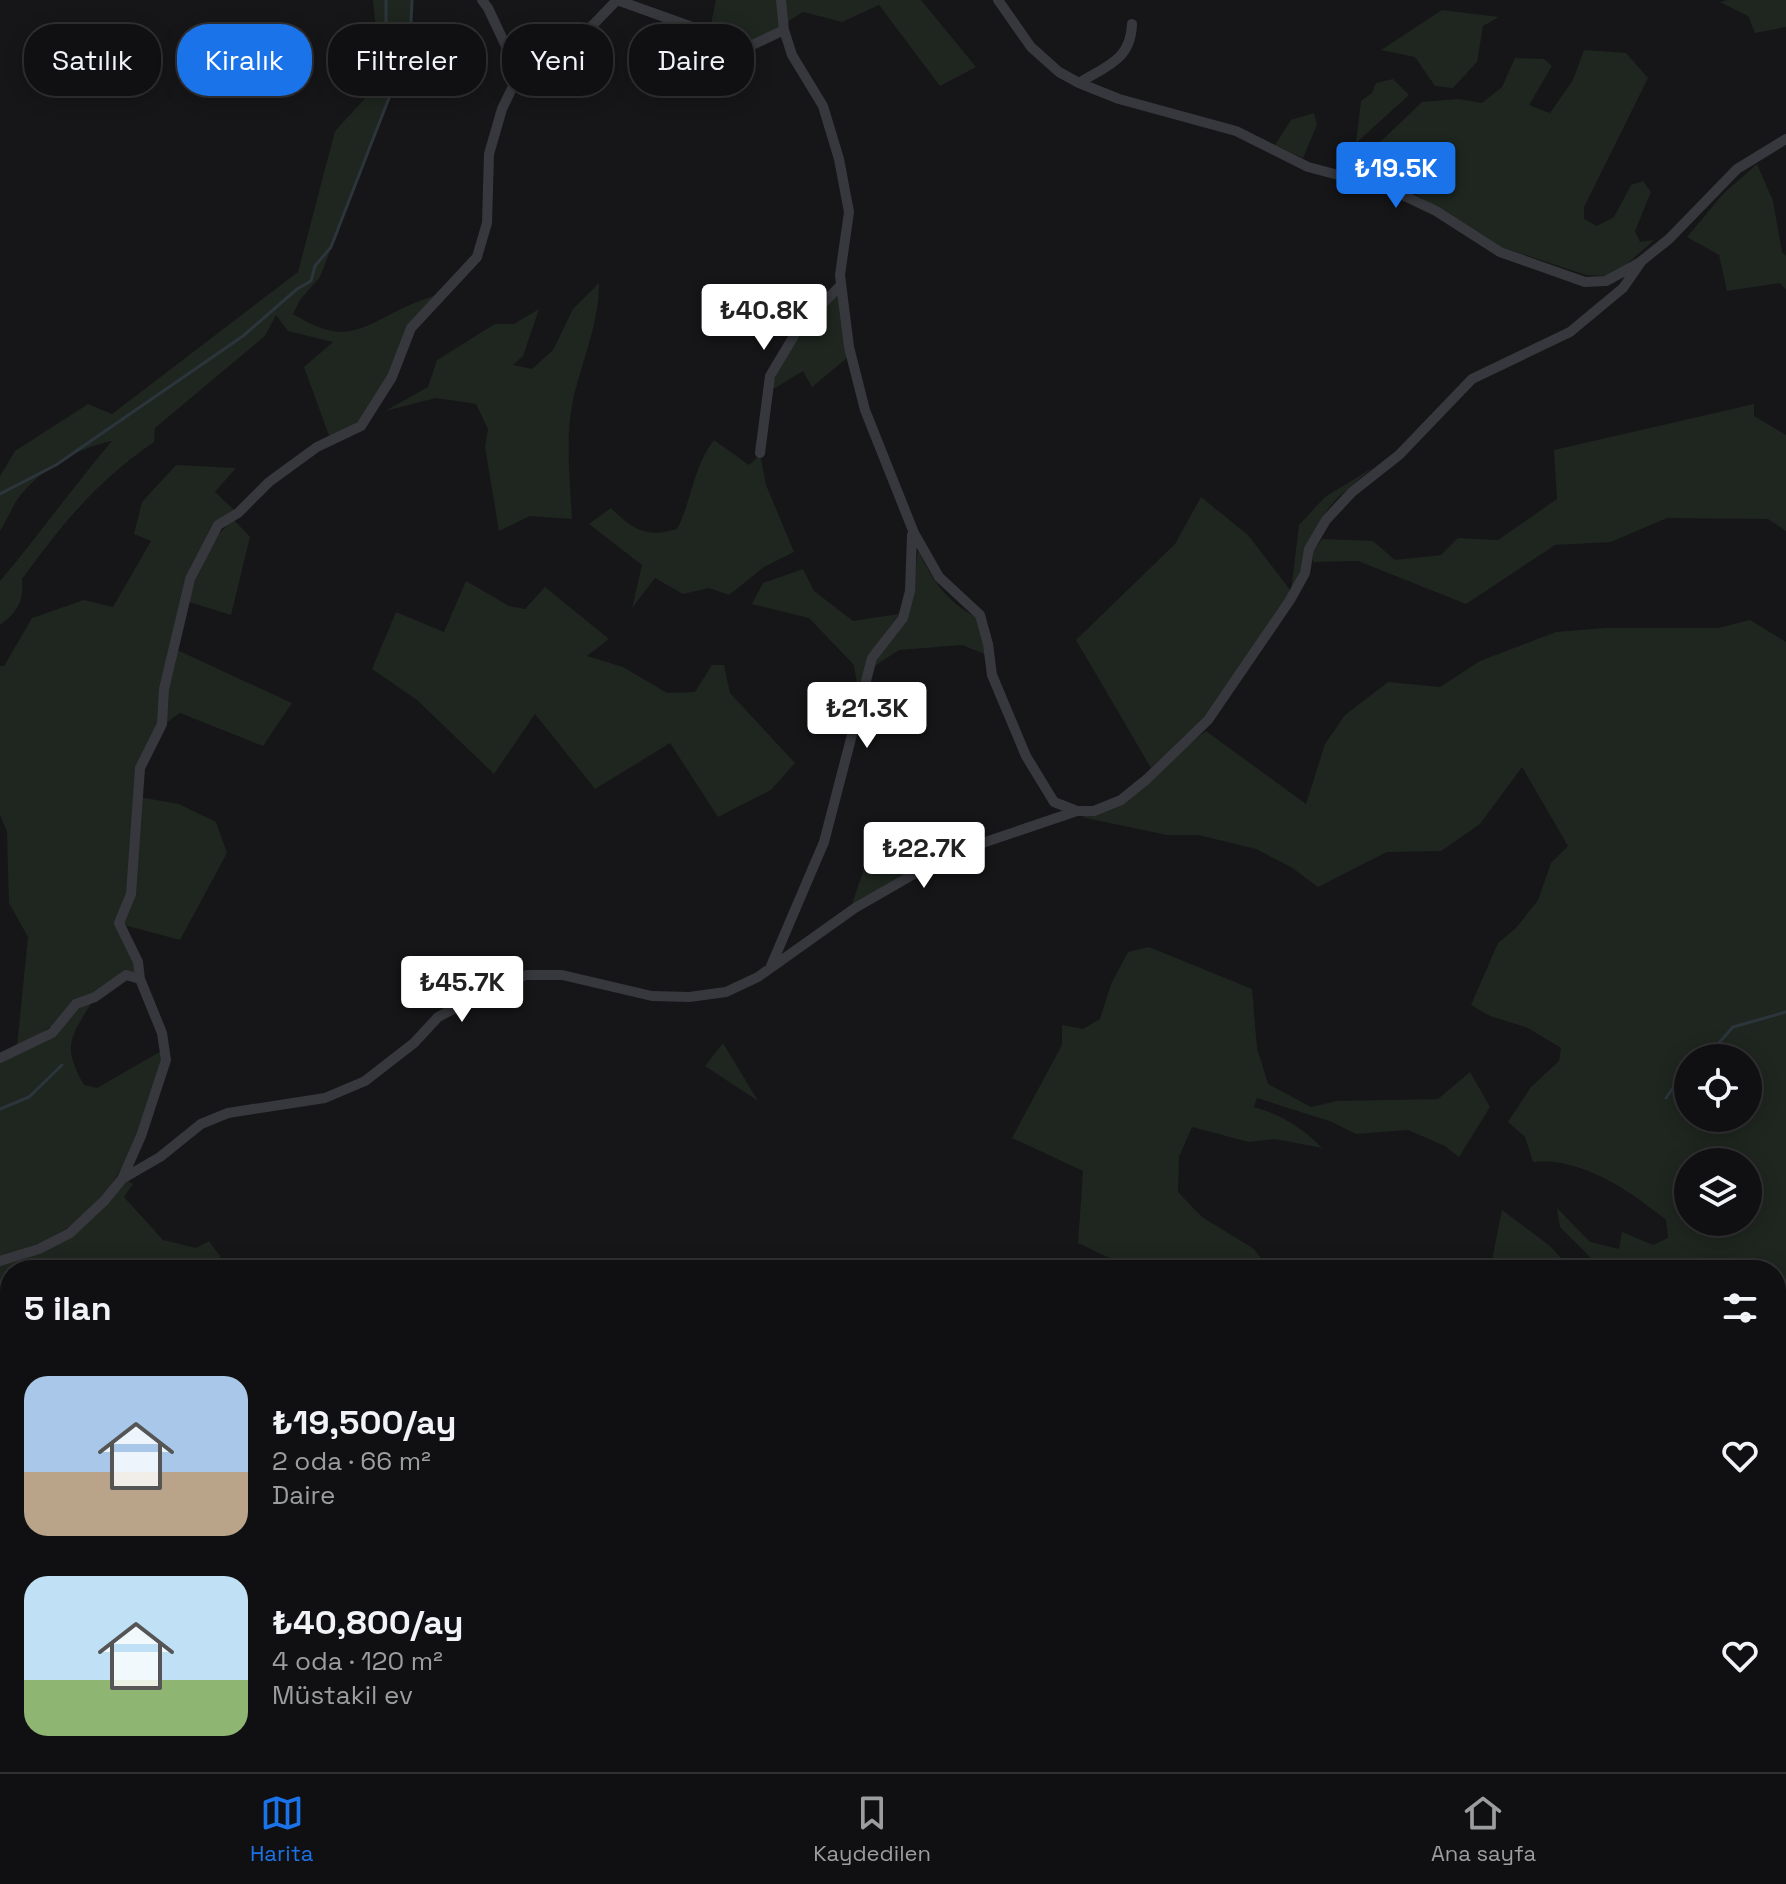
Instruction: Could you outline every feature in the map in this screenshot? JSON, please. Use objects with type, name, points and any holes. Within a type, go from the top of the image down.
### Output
[{"type":"street","points":[[482,0],[502,38]]},
{"type":"street","points":[[594,24],[617,0],[748,47],[784,30]]},
{"type":"street","points":[[781,0],[784,30],[792,55],[823,106],[839,159],[849,212],[841,285],[849,347],[865,410],[912,528],[939,577],[980,615],[992,675],[1009,720],[1043,787],[1054,802],[1077,811]]},
{"type":"street","points":[[998,0],[1031,47],[1059,72],[1079,83],[1119,99],[1236,131],[1308,167],[1388,188],[1436,211],[1500,252],[1585,282],[1606,281],[1641,262],[1669,239],[1737,169],[1786,139]]},
{"type":"street","points":[[1079,83],[1125,55],[1132,38],[1132,24]]},
{"type":"street","points":[[3,1260],[39,1249],[70,1233],[105,1200],[122,1179],[141,1136],[166,1060],[162,1033],[140,979],[138,962],[119,923],[131,894],[140,768],[162,724],[164,689],[190,579],[218,525],[238,513],[269,482],[317,447],[361,426],[392,377],[411,328],[477,257],[487,223],[489,154],[508,96]]},
{"type":"street","points":[[122,1179],[160,1157],[201,1124],[228,1113],[325,1098],[365,1081],[414,1043],[438,1017],[526,975],[562,975],[652,996],[689,997],[726,992],[758,977],[855,908],[947,855],[969,845],[1077,811],[1094,811],[1121,800],[1208,720],[1290,600],[1305,573],[1309,549],[1326,520],[1352,492],[1399,455],[1472,379],[1570,332],[1623,288],[1641,262]]},
{"type":"street","points":[[760,453],[770,376],[798,329],[841,285]]},
{"type":"street","points":[[770,967],[824,842],[872,658],[903,618],[910,591],[912,528]]},
{"type":"street","points":[[0,1058],[52,1033],[76,1004],[95,997],[126,975],[140,979]]},
{"type":"shaded area","points":[[373,0],[412,0],[411,24],[375,24]]},
{"type":"shaded area","points":[[716,0],[921,0],[976,67],[940,86],[879,5],[842,22],[803,12],[754,43],[754,24],[711,24]]},
{"type":"shaded area","points":[[1786,0],[1786,27],[1755,33],[1748,16],[1720,2]]},
{"type":"shaded area","points":[[1442,10],[1499,17],[1483,26],[1477,62],[1453,88],[1435,86],[1415,57],[1381,50]]},
{"type":"shaded area","points":[[1584,50],[1626,53],[1648,78],[1584,207],[1584,219],[1597,226],[1614,217],[1631,185],[1643,181],[1651,192],[1635,231],[1640,242],[1654,240],[1627,264],[1606,276],[1586,275],[1501,247],[1415,194],[1370,174],[1339,169],[1376,146],[1422,102],[1458,99],[1482,103],[1502,87],[1515,58],[1544,59],[1552,66],[1529,105],[1550,113],[1573,80]]},
{"type":"shaded area","points":[[1393,79],[1409,95],[1356,143],[1361,101],[1372,93],[1376,83]]},
{"type":"shaded area","points":[[367,96],[390,96],[320,277],[300,300],[293,314],[322,329],[346,332],[444,292],[411,328],[392,377],[361,426],[331,441],[304,367],[333,342],[288,331],[276,315],[265,336],[155,428],[154,442],[115,472],[82,504],[22,579],[18,605],[0,625],[0,581],[112,441],[71,455],[45,472],[23,492],[0,531],[0,476],[15,451],[88,404],[112,414],[298,272],[335,131]]},
{"type":"shaded area","points":[[1314,113],[1317,125],[1303,158],[1275,145],[1291,120]]},
{"type":"shaded area","points":[[1757,164],[1773,201],[1782,252],[1786,256],[1786,290],[1780,283],[1727,291],[1719,255],[1687,237],[1723,194]]},
{"type":"shaded area","points":[[599,283],[593,328],[573,400],[569,429],[572,519],[530,516],[499,531],[485,447],[488,429],[476,404],[436,398],[385,411],[428,387],[437,360],[495,324],[514,324],[539,309],[523,356],[513,365],[532,369],[553,350],[573,309]]},
{"type":"shaded area","points":[[839,294],[847,358],[812,387],[803,371],[772,390],[789,350]]},
{"type":"shaded area","points":[[1754,404],[1754,416],[1786,435],[1786,531],[1768,519],[1667,518],[1611,542],[1555,545],[1466,604],[1358,561],[1313,562],[1313,551],[1322,539],[1373,541],[1395,560],[1441,555],[1458,538],[1498,540],[1557,499],[1554,450]]},
{"type":"shaded area","points":[[714,440],[749,465],[759,456],[766,485],[794,552],[764,567],[729,595],[709,588],[683,594],[655,578],[632,608],[642,565],[589,524],[611,508],[626,522],[641,530],[657,533],[677,529],[697,472]]},
{"type":"shaded area","points":[[176,465],[236,468],[215,492],[234,510],[215,522],[184,581],[160,688],[175,649],[292,703],[263,746],[180,713],[161,729],[144,760],[139,797],[179,804],[216,822],[227,853],[180,940],[120,924],[137,976],[125,972],[49,1030],[17,1046],[28,937],[9,903],[7,832],[0,815],[0,666],[4,666],[32,618],[84,600],[113,607],[151,541],[134,534],[142,502]]},
{"type":"shaded area","points":[[1374,467],[1325,513],[1291,592],[1204,717],[1151,768],[1076,640],[1175,544],[1201,497],[1248,535],[1291,591],[1299,525],[1325,497]]},
{"type":"shaded area","points":[[234,520],[250,537],[231,615],[189,602],[195,579],[211,546]]},
{"type":"shaded area","points":[[918,550],[941,589],[976,617],[987,655],[962,645],[899,650],[873,667],[913,591]]},
{"type":"shaded area","points":[[803,569],[814,591],[853,621],[899,614],[868,657],[858,692],[854,665],[809,618],[752,604],[763,583]]},
{"type":"shaded area","points":[[466,581],[509,606],[525,609],[545,587],[609,639],[587,656],[623,667],[667,693],[695,692],[712,665],[724,665],[730,693],[795,763],[771,790],[718,817],[670,743],[595,789],[535,714],[494,774],[417,700],[372,669],[396,612],[444,632]]},
{"type":"shaded area","points":[[1750,620],[1786,642],[1786,1260],[1588,1260],[1590,1257],[1560,1227],[1557,1208],[1590,1242],[1619,1249],[1622,1232],[1653,1245],[1668,1238],[1666,1220],[1620,1187],[1569,1165],[1533,1162],[1525,1137],[1508,1122],[1531,1087],[1559,1061],[1561,1048],[1528,1028],[1490,1016],[1471,1005],[1498,943],[1516,928],[1538,900],[1551,863],[1568,846],[1522,767],[1480,824],[1441,851],[1387,852],[1318,887],[1291,867],[1256,849],[1198,835],[1167,835],[1081,817],[1099,813],[1206,731],[1306,804],[1325,744],[1345,715],[1388,682],[1440,687],[1480,661],[1556,632],[1605,628],[1718,628]]},
{"type":"shaded area","points":[[872,845],[910,878],[849,913]]},
{"type":"shaded area","points":[[1149,947],[1252,989],[1257,1048],[1268,1084],[1311,1107],[1337,1101],[1438,1099],[1470,1072],[1490,1107],[1459,1157],[1445,1146],[1408,1130],[1356,1134],[1332,1122],[1257,1098],[1254,1107],[1291,1123],[1322,1148],[1275,1139],[1249,1142],[1192,1127],[1179,1157],[1178,1192],[1202,1217],[1254,1249],[1262,1260],[1113,1260],[1078,1243],[1083,1171],[1012,1138],[1062,1045],[1062,1025],[1083,1029],[1100,1019],[1111,984],[1128,952]]},
{"type":"shaded area","points":[[92,1002],[74,1034],[71,1051],[84,1085],[97,1088],[161,1051],[163,1060],[139,1130],[112,1184],[93,1207],[69,1226],[39,1243],[0,1258],[0,1061],[24,1048],[68,1014]]},
{"type":"shaded area","points":[[723,1043],[758,1101],[705,1066]]},
{"type":"shaded area","points":[[127,1181],[133,1184],[124,1197],[163,1240],[196,1248],[209,1241],[223,1260],[18,1260],[39,1254]]},
{"type":"shaded area","points":[[1502,1210],[1550,1246],[1563,1260],[1492,1260]]},
{"type":"waterway","points":[[386,0],[386,24]]},
{"type":"waterway","points":[[0,494],[56,465],[243,336],[297,289],[311,281],[315,266],[331,247],[410,44],[412,0]]},
{"type":"waterway","points":[[1718,1044],[1733,1027],[1786,1012]]},
{"type":"waterway","points":[[0,1109],[29,1097],[62,1065]]},
{"type":"waterway","points":[[1666,1098],[1674,1086]]}]
